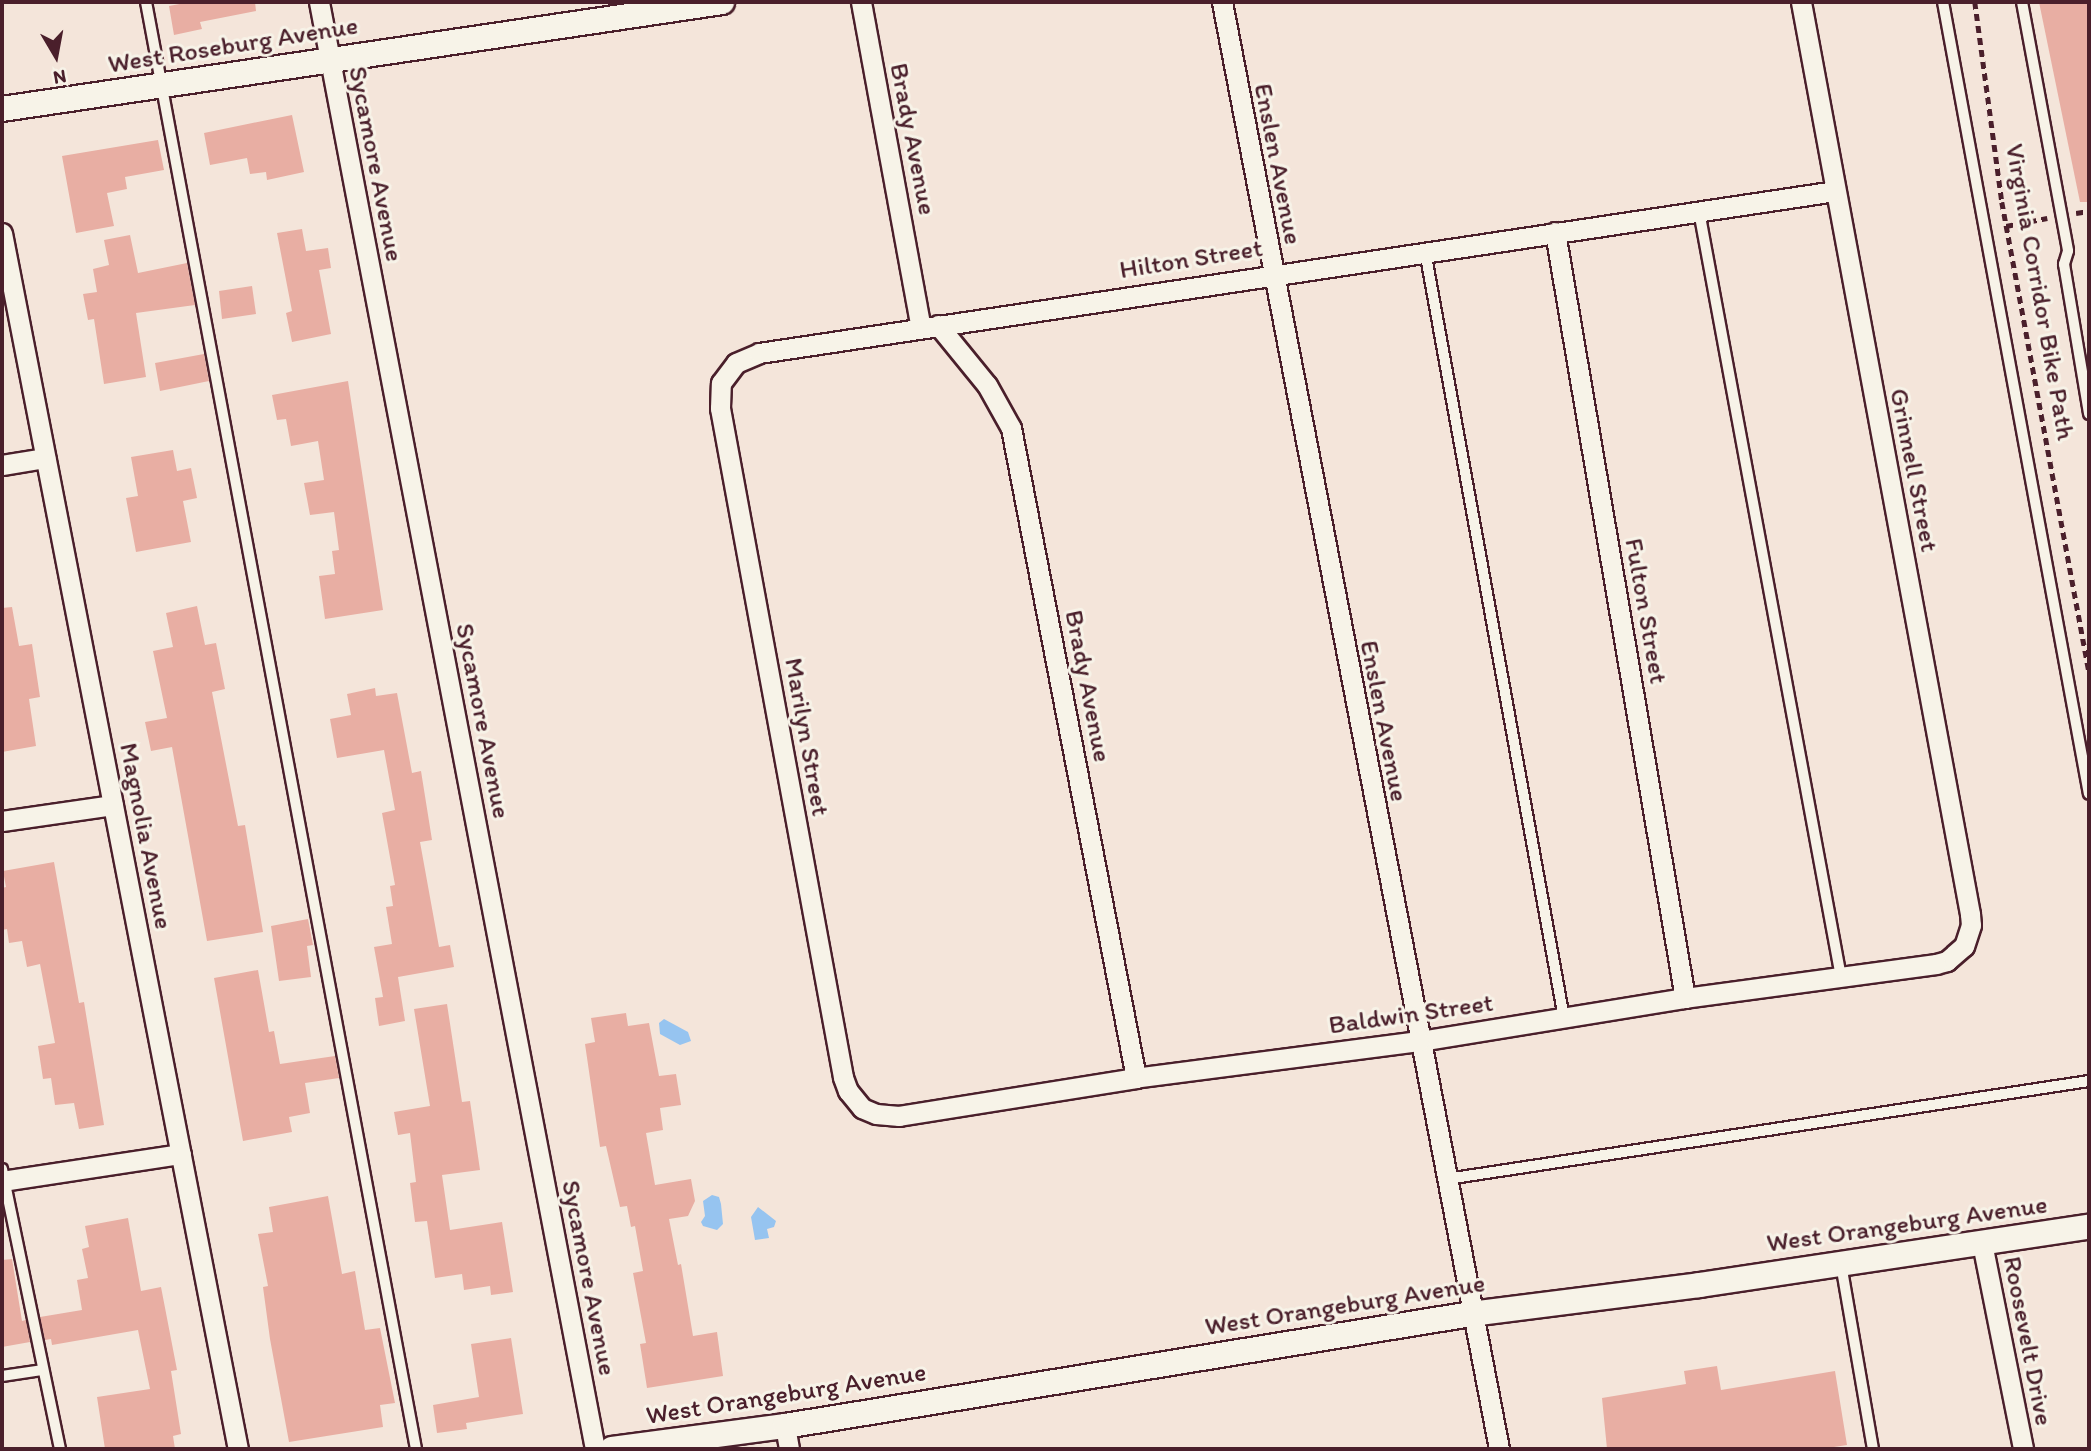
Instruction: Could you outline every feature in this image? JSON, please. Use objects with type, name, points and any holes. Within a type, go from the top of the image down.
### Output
[{"type":"street","name":"Sycamore Avenue","points":[[319,2],[595,1449]]},
{"type":"street","name":"West Roseburg Avenue","points":[[2,109],[722,2]]},
{"type":"street","name":"Brady Avenue","points":[[860,2],[929,326],[987,384],[1011,428],[1136,1078]]},
{"type":"street","name":"Enslen Avenue","points":[[1222,2],[1471,1314],[1499,1449]]},
{"type":"street","name":"Grinnell Street","points":[[1801,2],[1970,914],[1969,937],[1964,946]]},
{"type":"street","name":"Hilton Street","points":[[727,372],[736,363],[759,353],[1272,273],[1835,191]]},
{"type":"street","name":"Fulton Street","points":[[1555,232],[1685,998]]},
{"type":"street","name":"Magnolia Avenue","points":[[2,233],[238,1449]]},
{"type":"street","name":"Marilyn Street","points":[[727,372],[719,393],[725,436],[844,1077],[848,1091],[862,1108]]},
{"type":"street","points":[[2,465],[45,458]]},
{"type":"street","points":[[2,821],[113,805]]},
{"type":"street","name":"Baldwin Street","points":[[862,1108],[876,1114],[898,1116],[1136,1078],[1419,1041],[1685,998],[1936,964],[1947,961],[1964,946]]},
{"type":"street","points":[[2,1177],[181,1154]]},
{"type":"street","name":"West Orangeburg Avenue","points":[[612,1449],[787,1438],[1471,1314],[2089,1227]]},
{"type":"street","name":"Roosevelt Drive","points":[[1982,1243],[2023,1449]]},
{"type":"lane","points":[[146,2],[416,1449]]},
{"type":"lane","points":[[1943,2],[2089,794]]},
{"type":"lane","points":[[2022,2],[2068,251],[2064,264],[2089,414]]},
{"type":"lane","points":[[1699,211],[1841,977]]},
{"type":"lane","points":[[1424,251],[1564,1017]]},
{"type":"lane","points":[[1447,1179],[2089,1081]]},
{"type":"lane","points":[[2,1177],[60,1449]]},
{"type":"lane","points":[[1841,1264],[1873,1449]]},
{"type":"lane","points":[[2,1376],[42,1370]]},
{"type":"path","name":"Virginia Corridor Bike Path","points":[[1975,2],[2006,226],[2089,671]]},
{"type":"path","points":[[2078,213],[2089,211]]},
{"type":"path","points":[[2006,226],[2049,218]]},
{"type":"water","points":[[664,1019],[688,1032],[691,1041],[680,1045],[660,1034],[659,1023]]},
{"type":"water","points":[[712,1195],[719,1197],[721,1204],[723,1224],[717,1230],[703,1226],[701,1222],[705,1216],[703,1201]]},
{"type":"water","points":[[758,1207],[776,1221],[774,1227],[767,1229],[769,1238],[755,1240],[751,1217]]},
{"type":"building","points":[[190,2],[255,2],[256,11],[200,22],[202,29],[174,35],[169,6]]},
{"type":"building","points":[[2039,2],[2089,2],[2089,202],[2080,202]]},
{"type":"building","points":[[292,115],[304,172],[267,180],[266,172],[250,174],[247,158],[210,165],[204,133]]},
{"type":"building","points":[[158,140],[164,170],[125,177],[127,189],[107,193],[114,226],[76,233],[62,156]]},
{"type":"building","points":[[302,229],[306,251],[328,248],[331,268],[319,270],[331,334],[292,342],[286,313],[292,311],[277,233]]},
{"type":"building","points":[[130,235],[138,273],[187,263],[195,305],[136,313],[146,377],[104,384],[94,319],[88,320],[83,294],[97,292],[93,269],[109,265],[104,240]]},
{"type":"building","points":[[252,286],[256,314],[222,319],[219,291]]},
{"type":"building","points":[[204,354],[209,381],[160,391],[155,363]]},
{"type":"building","points":[[348,381],[383,610],[325,619],[319,576],[335,574],[332,551],[339,550],[334,512],[310,515],[304,483],[324,480],[318,441],[291,446],[286,419],[277,420],[272,395]]},
{"type":"building","points":[[173,450],[177,471],[191,468],[197,498],[183,501],[191,542],[136,552],[126,498],[138,496],[131,457]]},
{"type":"building","points":[[197,606],[205,645],[216,643],[225,689],[212,692],[238,826],[245,825],[263,932],[207,941],[172,747],[151,751],[145,722],[167,718],[153,651],[173,647],[166,613]]},
{"type":"building","points":[[12,607],[19,646],[32,644],[40,697],[29,699],[36,746],[2,752],[2,608]]},
{"type":"building","points":[[375,688],[376,696],[397,693],[412,773],[421,771],[432,840],[420,842],[439,947],[450,945],[454,967],[398,977],[405,1021],[379,1026],[375,998],[383,997],[374,947],[392,944],[386,907],[393,906],[390,886],[395,885],[382,813],[395,810],[384,750],[337,758],[330,719],[351,715],[347,694]]},
{"type":"building","points":[[54,862],[79,1003],[84,1002],[104,1125],[79,1129],[74,1103],[55,1105],[51,1078],[43,1079],[38,1046],[55,1043],[40,964],[27,967],[22,941],[9,943],[7,929],[2,930],[2,888],[6,887],[3,871]]},
{"type":"building","points":[[308,919],[313,945],[307,946],[311,977],[279,981],[271,926]]},
{"type":"building","points":[[258,970],[269,1032],[274,1031],[280,1064],[335,1056],[339,1078],[305,1083],[310,1113],[289,1117],[292,1132],[243,1141],[214,978]]},
{"type":"building","points":[[447,1004],[462,1102],[470,1101],[480,1170],[442,1175],[450,1230],[502,1222],[513,1292],[491,1295],[490,1286],[464,1290],[462,1274],[435,1278],[427,1221],[415,1222],[410,1183],[416,1182],[410,1133],[398,1135],[394,1112],[430,1106],[414,1009]]},
{"type":"building","points":[[626,1013],[628,1026],[649,1023],[659,1076],[676,1074],[681,1105],[660,1108],[663,1130],[646,1133],[655,1185],[691,1179],[695,1201],[688,1216],[669,1219],[678,1265],[681,1264],[693,1336],[717,1332],[723,1376],[647,1388],[640,1344],[646,1343],[633,1273],[643,1271],[635,1226],[631,1227],[627,1206],[620,1207],[606,1146],[600,1147],[585,1044],[595,1042],[591,1018]]},
{"type":"building","points":[[328,1196],[342,1274],[355,1271],[365,1330],[380,1328],[395,1403],[380,1405],[383,1427],[289,1442],[270,1339],[263,1287],[268,1286],[258,1234],[273,1232],[269,1207]]},
{"type":"building","points":[[128,1218],[141,1291],[161,1287],[177,1370],[171,1371],[181,1434],[173,1436],[175,1449],[105,1449],[97,1397],[150,1389],[138,1330],[52,1345],[51,1339],[45,1340],[40,1317],[82,1310],[77,1280],[88,1278],[82,1249],[89,1247],[85,1226]]},
{"type":"building","points":[[12,1259],[22,1321],[26,1320],[30,1342],[2,1347],[2,1260]]},
{"type":"building","points":[[511,1338],[523,1414],[466,1423],[467,1429],[437,1433],[433,1405],[479,1397],[471,1344]]},
{"type":"building","points":[[1717,1366],[1721,1390],[1835,1371],[1847,1445],[1821,1449],[1607,1449],[1602,1398],[1686,1384],[1684,1371]]}]
